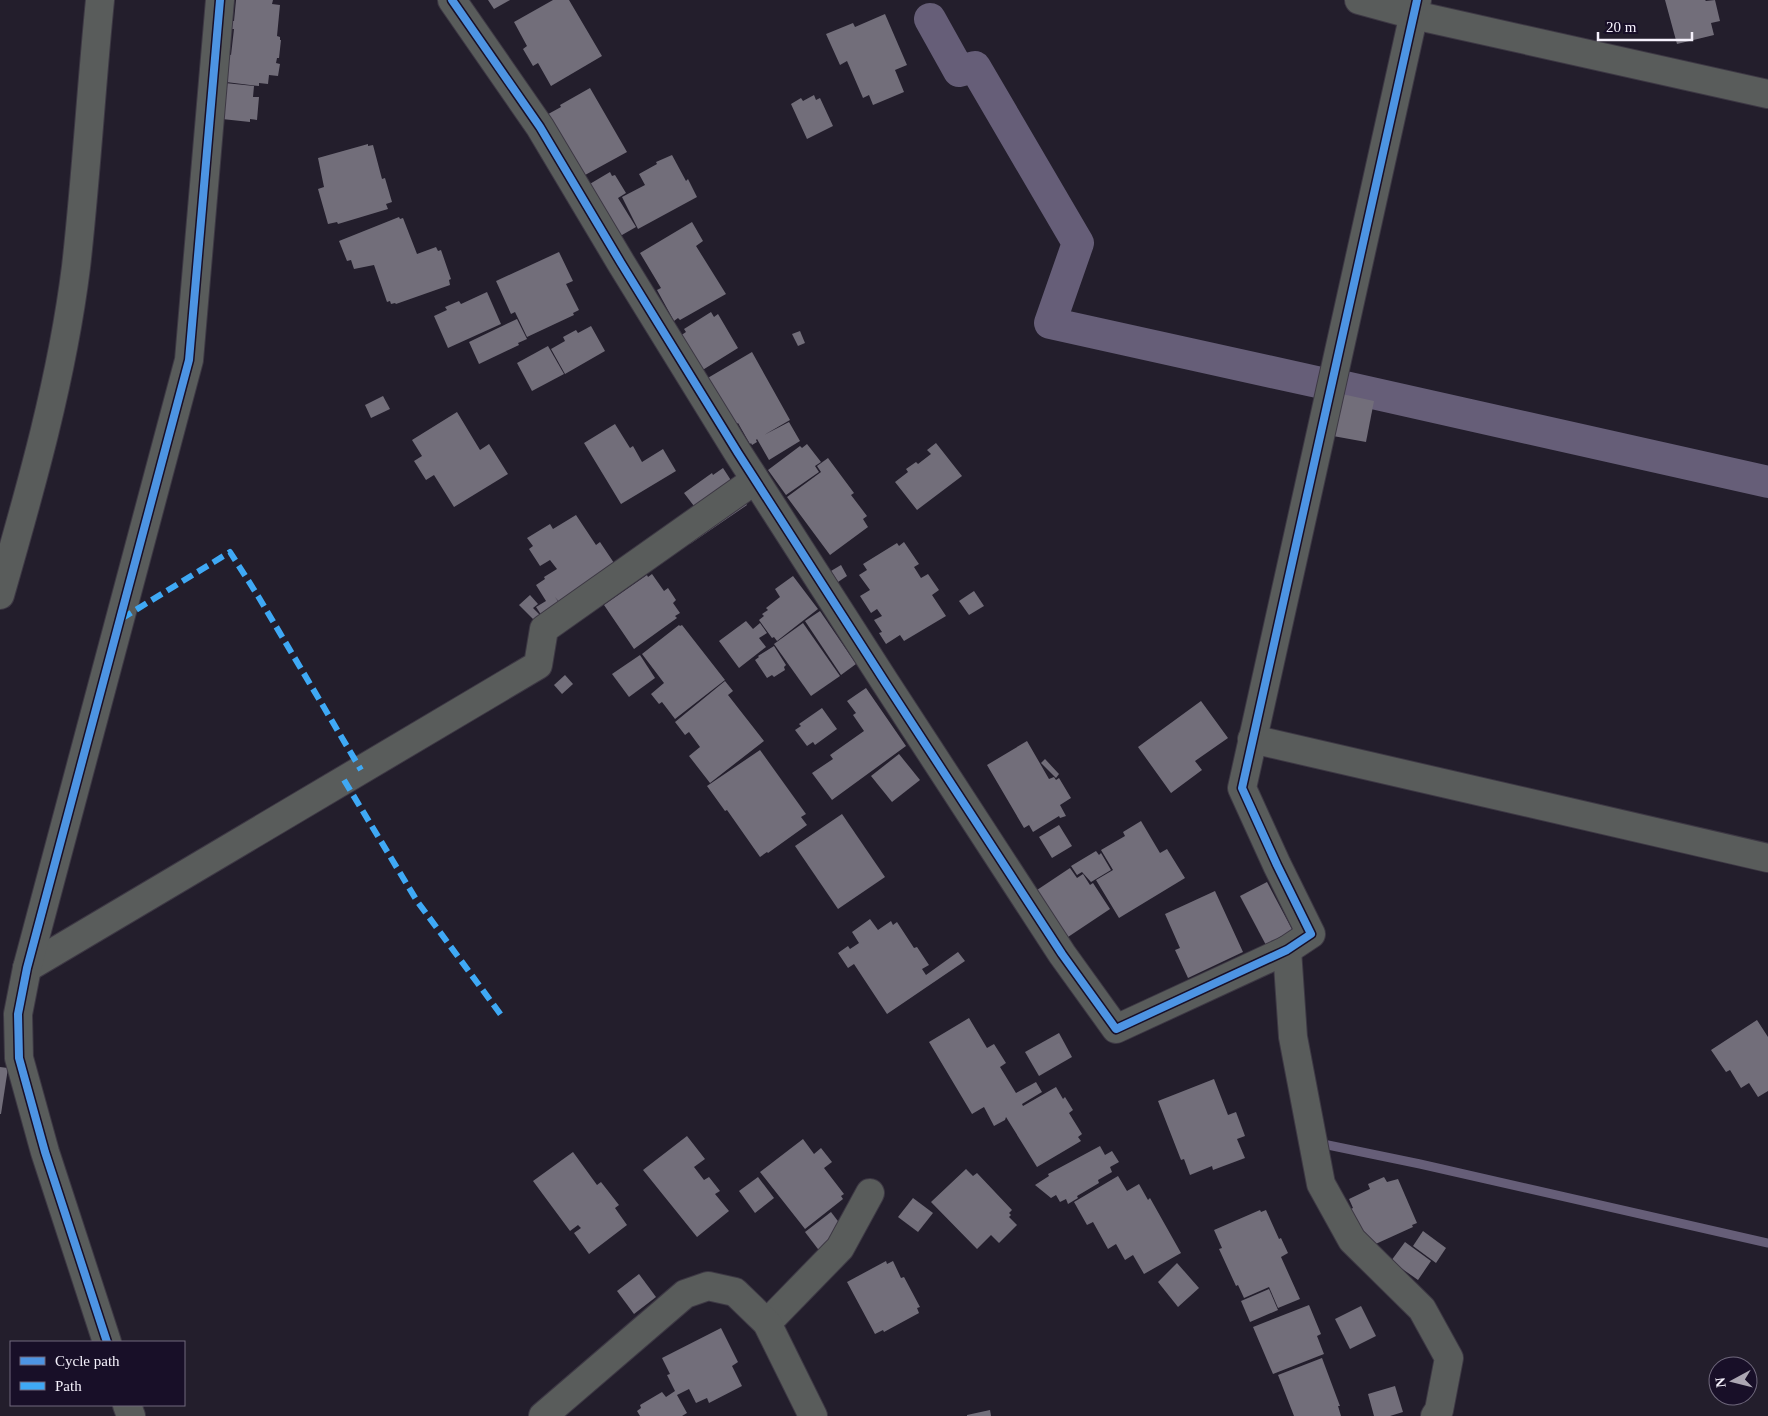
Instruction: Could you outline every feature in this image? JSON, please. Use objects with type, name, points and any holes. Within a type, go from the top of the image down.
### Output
[{"type":"street","points":[[0,595],[33,481],[58,371],[76,268],[100,0]]},
{"type":"street","points":[[107,1341],[45,1152],[19,1058],[18,1014],[27,968],[189,360],[220,0]]},
{"type":"street","points":[[452,0],[540,127],[621,263],[755,480],[879,674],[1062,954],[1116,1029],[1287,950],[1311,934],[1242,788],[1416,8]]},
{"type":"street","points":[[1359,0],[1416,8],[1768,94]]},
{"type":"street","points":[[27,968],[538,665],[544,629],[755,480]]},
{"type":"street","points":[[1252,739],[1768,858]]},
{"type":"street","points":[[1287,950],[1293,1037],[1321,1184],[1352,1240],[1422,1309],[1449,1358],[1439,1410],[1436,1416]]},
{"type":"street","points":[[768,1323],[840,1248],[870,1193]]},
{"type":"street","points":[[542,1416],[685,1294],[708,1286],[734,1292],[768,1323],[813,1416]]},
{"type":"building","points":[[236,0],[273,0],[272,4],[280,5],[277,36],[281,40],[279,58],[277,58],[276,63],[280,64],[278,76],[269,75],[268,84],[259,83],[259,86],[226,82],[228,54],[231,55],[234,29],[230,29],[232,21],[234,21]]},
{"type":"building","points":[[488,0],[510,0],[494,9]]},
{"type":"building","points":[[553,0],[569,0],[602,56],[551,86],[538,63],[533,66],[523,49],[527,46],[514,22]]},
{"type":"building","points":[[1665,0],[1715,0],[1720,21],[1711,23],[1714,35],[1677,44]]},
{"type":"building","points":[[885,14],[907,65],[895,70],[904,92],[873,105],[869,95],[863,98],[847,61],[840,65],[826,34],[853,23],[855,27]]},
{"type":"building","points":[[225,83],[254,86],[253,97],[259,97],[257,120],[250,119],[250,122],[222,119]]},
{"type":"building","points":[[590,88],[627,152],[576,180],[541,118]]},
{"type":"building","points":[[814,95],[816,100],[820,98],[833,126],[807,139],[791,104],[801,98],[803,101]]},
{"type":"building","points":[[368,144],[368,146],[373,145],[382,179],[385,178],[392,202],[386,204],[388,209],[338,224],[337,222],[328,224],[318,189],[324,187],[318,158]]},
{"type":"building","points":[[672,155],[697,197],[638,229],[622,197],[645,185],[639,174],[657,164],[656,162]]},
{"type":"building","points":[[610,172],[612,176],[615,175],[626,193],[618,198],[636,227],[615,239],[583,188]]},
{"type":"building","points":[[399,217],[400,219],[403,218],[417,254],[436,247],[438,251],[441,250],[451,279],[449,280],[450,285],[396,304],[391,304],[390,301],[387,302],[374,265],[354,269],[351,260],[347,261],[339,241]]},
{"type":"building","points":[[692,222],[703,241],[696,246],[726,294],[680,320],[678,318],[674,321],[657,290],[661,288],[640,253]]},
{"type":"building","points":[[559,252],[573,281],[566,284],[579,310],[573,313],[574,315],[527,337],[515,312],[511,314],[496,281]]},
{"type":"building","points":[[487,292],[501,324],[448,348],[434,316],[447,310],[445,307],[459,301],[461,304]]},
{"type":"building","points":[[711,312],[714,317],[718,314],[738,348],[701,371],[680,336],[686,332],[684,329]]},
{"type":"building","points":[[517,319],[527,339],[518,343],[519,345],[479,364],[469,342]]},
{"type":"building","points":[[591,326],[605,351],[565,374],[551,349],[565,341],[563,337],[576,330],[578,333]]},
{"type":"building","points":[[800,331],[805,343],[798,346],[792,334]]},
{"type":"building","points":[[548,346],[564,374],[532,391],[517,363]]},
{"type":"building","points":[[752,352],[790,420],[764,435],[789,422],[800,441],[769,460],[757,439],[757,442],[752,445],[750,444],[738,423],[735,425],[706,379]]},
{"type":"building","points":[[1342,394],[1374,401],[1366,442],[1333,436]]},
{"type":"building","points":[[383,396],[390,409],[371,418],[365,405]]},
{"type":"building","points":[[457,412],[480,450],[489,444],[508,474],[454,507],[434,475],[426,480],[414,461],[422,456],[412,440]]},
{"type":"building","points":[[615,424],[630,448],[633,446],[642,462],[663,449],[676,471],[621,504],[584,443]]},
{"type":"building","points":[[936,443],[962,476],[917,510],[895,482],[908,472],[906,469],[916,462],[918,464],[931,454],[927,450]]},
{"type":"building","points":[[807,444],[821,462],[815,466],[819,472],[786,495],[768,470],[800,446],[802,448]]},
{"type":"building","points":[[828,458],[854,493],[851,495],[867,516],[863,519],[868,527],[830,555],[787,497],[821,472],[817,466]]},
{"type":"building","points":[[723,468],[747,505],[690,544],[684,536],[697,510],[684,493],[712,473],[713,475]]},
{"type":"building","points":[[576,515],[596,545],[600,542],[616,566],[560,603],[555,597],[560,604],[549,627],[536,607],[546,601],[536,585],[545,579],[544,577],[557,569],[550,560],[540,566],[529,549],[533,546],[527,538],[550,524],[553,529]]},
{"type":"building","points":[[904,542],[919,564],[914,567],[921,578],[928,574],[939,590],[932,595],[946,616],[904,641],[900,635],[886,644],[879,633],[882,632],[874,620],[882,616],[877,609],[871,613],[860,596],[870,590],[859,575],[867,570],[863,564],[897,543],[899,546]]},
{"type":"building","points":[[841,565],[847,576],[838,582],[831,571]]},
{"type":"building","points":[[652,574],[664,591],[668,588],[676,600],[673,603],[680,613],[675,616],[677,618],[634,649],[604,605],[647,575],[648,577]]},
{"type":"building","points":[[793,576],[818,609],[777,641],[774,637],[772,638],[759,620],[764,616],[762,614],[768,610],[766,608],[780,597],[775,589]]},
{"type":"building","points":[[974,591],[984,606],[969,615],[959,601]]},
{"type":"building","points":[[530,595],[538,604],[533,608],[544,619],[538,624],[519,605]]},
{"type":"building","points":[[820,611],[856,664],[841,675],[805,621]]},
{"type":"building","points":[[746,621],[753,629],[760,623],[767,633],[759,638],[766,647],[739,668],[719,641]]},
{"type":"building","points":[[803,623],[840,676],[811,696],[774,644]]},
{"type":"building","points":[[679,625],[682,625],[725,680],[675,719],[662,702],[659,704],[651,694],[664,683],[642,654]]},
{"type":"building","points":[[774,646],[786,665],[784,667],[785,670],[774,677],[772,675],[767,678],[755,660]]},
{"type":"building","points":[[640,655],[655,678],[629,697],[612,674]]},
{"type":"building","points":[[565,675],[573,684],[562,694],[554,685]]},
{"type":"building","points":[[725,681],[733,691],[728,695],[764,741],[710,783],[689,756],[700,747],[689,732],[685,735],[675,722]]},
{"type":"building","points":[[866,688],[906,746],[832,800],[812,773],[833,759],[830,755],[864,731],[853,715],[856,713],[847,701]]},
{"type":"building","points":[[1201,701],[1228,738],[1195,761],[1202,770],[1171,793],[1138,747]]},
{"type":"building","points":[[822,708],[837,729],[815,745],[813,742],[807,746],[795,730],[801,726],[799,724]]},
{"type":"building","points":[[1027,741],[1049,779],[1054,777],[1056,780],[1059,778],[1071,798],[1060,805],[1066,816],[1060,818],[1059,816],[1033,832],[1029,825],[1024,828],[987,765]]},
{"type":"building","points":[[760,750],[806,814],[801,817],[807,825],[760,857],[727,810],[725,811],[707,786]]},
{"type":"building","points":[[899,754],[920,780],[892,802],[871,776]]},
{"type":"building","points":[[1045,759],[1059,774],[1056,778],[1041,763]]},
{"type":"building","points":[[842,814],[885,877],[838,909],[795,846]]},
{"type":"building","points":[[1141,821],[1160,853],[1167,849],[1185,878],[1119,918],[1096,880],[1113,870],[1101,850],[1125,836],[1123,832]]},
{"type":"building","points":[[1059,825],[1072,846],[1052,858],[1039,837]]},
{"type":"building","points":[[1096,851],[1099,855],[1101,853],[1111,870],[1091,882],[1082,872],[1077,875],[1071,866]]},
{"type":"building","points":[[1070,868],[1077,878],[1083,874],[1090,885],[1093,883],[1110,909],[1065,939],[1034,892]]},
{"type":"building","points":[[1267,882],[1294,933],[1267,947],[1240,896]]},
{"type":"building","points":[[1215,891],[1243,952],[1188,978],[1175,950],[1180,948],[1165,914]]},
{"type":"building","points":[[870,919],[878,930],[891,921],[893,925],[897,922],[914,948],[917,947],[929,965],[922,969],[926,975],[958,952],[965,961],[887,1014],[854,964],[848,968],[838,953],[848,946],[850,949],[859,943],[852,932]]},
{"type":"building","points":[[969,1018],[987,1048],[994,1044],[1006,1063],[1000,1067],[1016,1093],[1036,1082],[1042,1092],[1022,1104],[1023,1106],[1056,1087],[1063,1099],[1065,1097],[1073,1110],[1069,1113],[1082,1134],[1078,1137],[1081,1141],[1037,1167],[1006,1117],[1005,1120],[994,1126],[984,1107],[972,1114],[929,1042]]},
{"type":"building","points":[[1757,1020],[1768,1037],[1768,1091],[1758,1097],[1749,1083],[1741,1088],[1730,1070],[1726,1072],[1711,1050]]},
{"type":"building","points":[[1059,1033],[1072,1057],[1039,1076],[1025,1052]]},
{"type":"building","points":[[0,1067],[8,1068],[1,1114],[0,1114]]},
{"type":"building","points":[[1214,1079],[1228,1115],[1236,1112],[1245,1136],[1237,1139],[1245,1158],[1213,1170],[1212,1166],[1190,1175],[1184,1159],[1181,1160],[1158,1101]]},
{"type":"building","points":[[687,1136],[705,1159],[694,1167],[704,1180],[709,1177],[720,1191],[715,1194],[729,1211],[697,1237],[643,1170]]},
{"type":"building","points":[[803,1139],[814,1154],[821,1148],[832,1162],[824,1168],[844,1194],[841,1196],[843,1199],[805,1229],[760,1172]]},
{"type":"building","points":[[1100,1146],[1105,1155],[1112,1151],[1119,1162],[1110,1167],[1112,1172],[1098,1180],[1099,1183],[1077,1196],[1078,1198],[1068,1204],[1066,1199],[1060,1202],[1056,1195],[1051,1198],[1035,1185],[1049,1176],[1048,1174]]},
{"type":"building","points":[[573,1152],[597,1185],[601,1182],[619,1205],[615,1208],[627,1225],[589,1254],[574,1233],[581,1228],[578,1225],[570,1231],[533,1181]]},
{"type":"building","points":[[966,1169],[973,1176],[977,1173],[1012,1210],[1009,1213],[1011,1215],[1009,1217],[1017,1225],[999,1243],[991,1235],[977,1249],[931,1202]]},
{"type":"building","points":[[1118,1176],[1127,1191],[1139,1184],[1148,1200],[1150,1198],[1181,1253],[1144,1274],[1133,1255],[1125,1260],[1116,1244],[1108,1249],[1093,1222],[1087,1225],[1074,1202]]},
{"type":"building","points":[[758,1177],[774,1198],[755,1213],[739,1191]]},
{"type":"building","points":[[1384,1177],[1387,1182],[1398,1179],[1417,1223],[1412,1225],[1413,1227],[1369,1247],[1346,1211],[1353,1208],[1349,1199],[1370,1189],[1368,1184]]},
{"type":"building","points":[[913,1198],[933,1213],[918,1232],[898,1217]]},
{"type":"building","points":[[1260,1210],[1261,1212],[1266,1210],[1279,1239],[1281,1238],[1288,1253],[1281,1257],[1300,1299],[1278,1308],[1269,1287],[1244,1298],[1238,1285],[1236,1286],[1219,1249],[1222,1248],[1214,1230]]},
{"type":"building","points":[[831,1212],[847,1233],[824,1257],[805,1232]]},
{"type":"building","points":[[1423,1231],[1446,1248],[1436,1263],[1413,1246]]},
{"type":"building","points":[[1405,1242],[1431,1261],[1418,1280],[1391,1261]]},
{"type":"building","points":[[886,1261],[887,1264],[893,1261],[901,1278],[904,1277],[920,1307],[917,1308],[919,1313],[884,1332],[883,1330],[875,1334],[847,1282]]},
{"type":"building","points":[[1177,1263],[1199,1288],[1178,1307],[1158,1282]]},
{"type":"building","points":[[639,1274],[656,1297],[634,1314],[617,1291]]},
{"type":"building","points":[[1269,1289],[1278,1310],[1250,1322],[1241,1301]]},
{"type":"building","points":[[1309,1305],[1321,1334],[1317,1336],[1324,1354],[1273,1374],[1253,1327]]},
{"type":"building","points":[[1361,1306],[1376,1336],[1350,1349],[1335,1319]]},
{"type":"building","points":[[721,1328],[738,1362],[732,1366],[742,1386],[709,1403],[707,1398],[696,1403],[689,1389],[677,1395],[687,1413],[682,1416],[640,1416],[637,1411],[641,1408],[640,1405],[662,1392],[666,1397],[675,1391],[667,1375],[670,1374],[662,1358]]},
{"type":"building","points":[[1322,1358],[1340,1406],[1338,1406],[1341,1416],[1294,1416],[1278,1375]]},
{"type":"building","points":[[1395,1386],[1403,1412],[1390,1416],[1374,1416],[1368,1394]]},
{"type":"building","points":[[990,1410],[991,1416],[967,1416],[967,1415]]},
{"type":"waterway","points":[[930,19],[959,71],[975,67],[1078,243],[1050,323],[1768,482]]},
{"type":"waterway","points":[[1323,1144],[1420,1164],[1768,1243]]},
{"type":"marked path","points":[[121,619],[230,552],[361,770]]},
{"type":"marked path","points":[[344,780],[417,901],[504,1019]]},
{"type":"cycle path","points":[[107,1341],[45,1152],[19,1058],[18,1014],[27,968],[189,360],[220,0]]},
{"type":"cycle path","points":[[452,0],[540,127],[738,453],[885,682],[1062,954],[1116,1029],[1287,950],[1311,934],[1242,788],[1417,0]]}]
